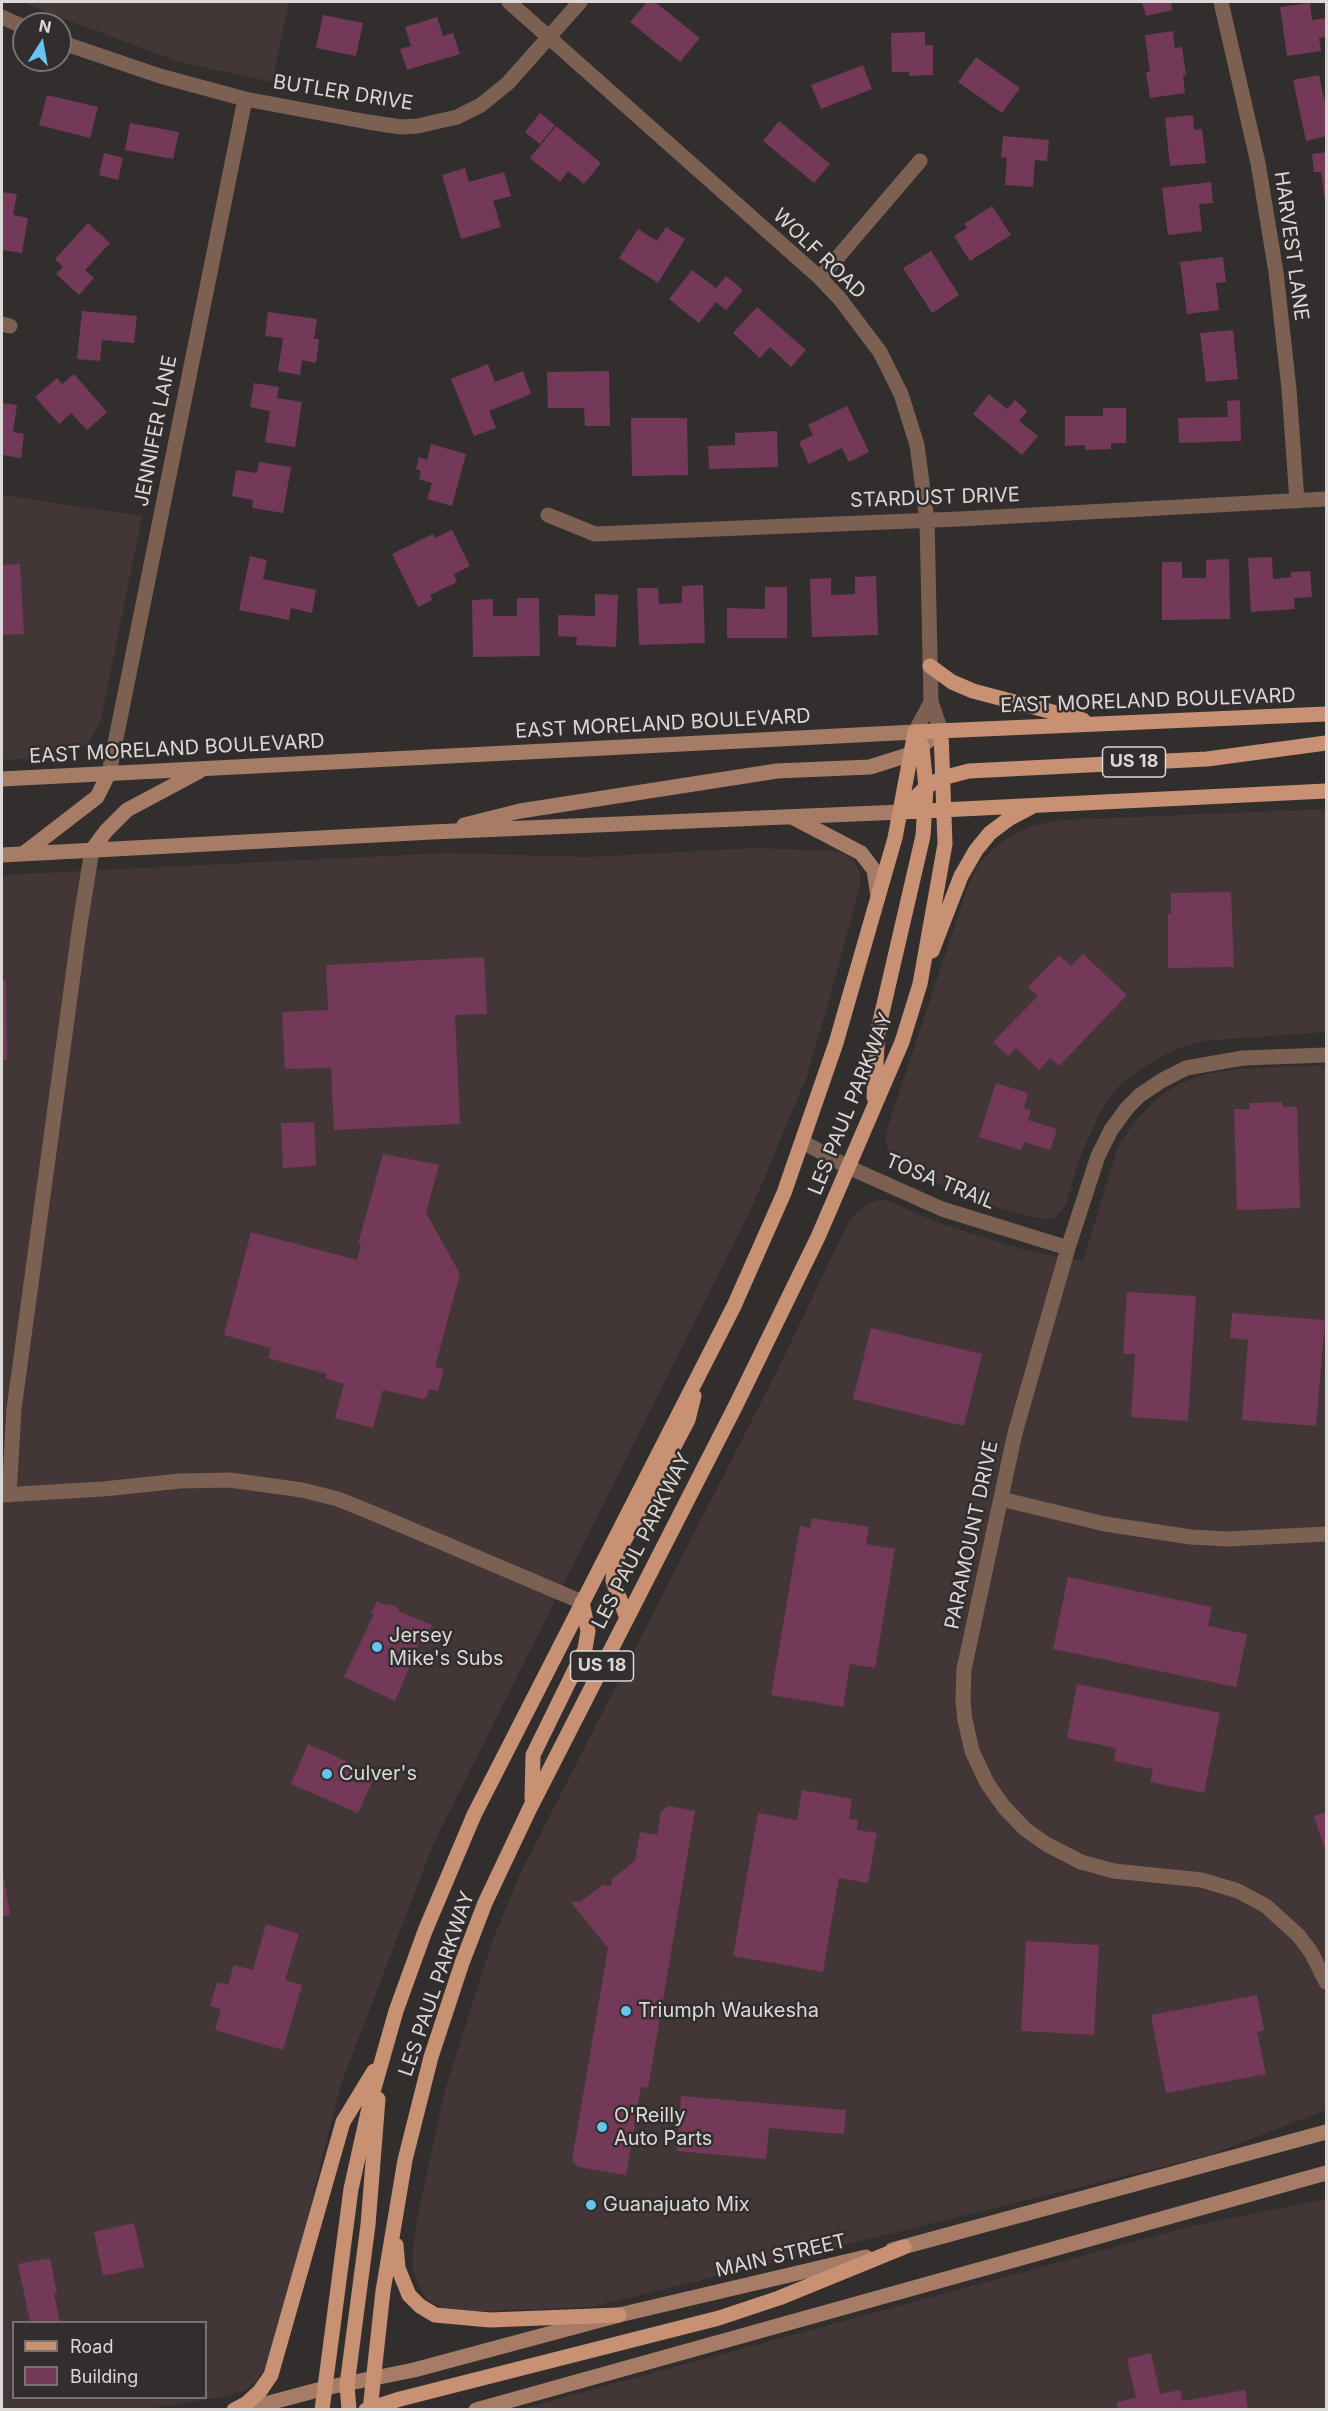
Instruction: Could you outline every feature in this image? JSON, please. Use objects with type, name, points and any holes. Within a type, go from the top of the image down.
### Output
[{"type":"main road","points":[[930,666],[952,682],[973,691],[1098,724]]},
{"type":"main road","name":"EAST MORELAND BOULEVARD","points":[[2,779],[915,732],[1326,714]]},
{"type":"main road","points":[[432,832],[520,811],[777,771],[870,767],[917,750],[941,731]]},
{"type":"main road","name":"LES PAUL PARKWAY","points":[[368,2409],[393,2224],[405,2160],[431,2057],[462,1963],[485,1903],[532,1803],[741,1395],[818,1237],[902,1042],[920,984],[945,844],[941,731]]},
{"type":"main road","name":"LES PAUL PARKWAY","points":[[322,2409],[351,2189],[396,2011],[453,1860],[474,1815],[734,1306],[784,1193],[836,1043],[895,838],[917,750],[915,732]]},
{"type":"main road","name":"US 18","points":[[901,812],[926,787],[942,778],[984,769],[1207,759],[1326,743]]},
{"type":"main road","points":[[873,1109],[878,1030],[916,873],[926,810],[926,787],[917,750]]},
{"type":"main road","points":[[93,850],[106,831],[128,810],[206,768]]},
{"type":"main road","points":[[22,854],[97,797],[109,773]]},
{"type":"main road","name":"US 18","points":[[901,812],[1038,803],[1326,791]]},
{"type":"main road","name":"US 18","points":[[920,984],[961,876],[976,850],[990,833],[1010,818],[1038,803]]},
{"type":"main road","points":[[2,855],[432,832],[901,812]]},
{"type":"main road","points":[[791,817],[861,853],[874,870],[878,896]]},
{"type":"main road","points":[[627,1618],[613,1581],[614,1566],[624,1541],[688,1420],[698,1375]]},
{"type":"main road","points":[[532,1803],[533,1755],[585,1649],[588,1631],[582,1602]]},
{"type":"main road","points":[[234,2409],[247,2403],[271,2376],[343,2122],[383,2059]]},
{"type":"main road","points":[[344,2408],[368,2226],[377,2123],[378,2075]]},
{"type":"main road","name":"MAIN STREET","points":[[243,2409],[325,2388],[414,2370],[619,2315],[904,2247],[1326,2132]]},
{"type":"main road","points":[[476,2409],[1326,2173]]},
{"type":"main road","points":[[393,2224],[402,2283],[409,2295],[420,2306],[435,2316],[490,2320],[619,2315]]},
{"type":"main road","points":[[368,2409],[719,2318],[778,2298],[904,2247]]},
{"type":"main road","points":[[344,2408],[363,2396],[373,2378]]},
{"type":"street","name":"WOLF ROAD","points":[[509,2],[820,278],[840,299],[880,352],[901,394],[917,445],[927,520],[930,702],[941,731]]},
{"type":"street","name":"BUTLER DRIVE","points":[[72,46],[160,76],[245,99],[402,127],[440,122],[457,117],[481,105],[508,83],[580,2]]},
{"type":"street","name":"HARVEST LANE","points":[[1221,2],[1258,163],[1276,272],[1289,389],[1297,501]]},
{"type":"street","name":"JENNIFER LANE","points":[[109,773],[245,99]]},
{"type":"street","points":[[820,278],[920,160]]},
{"type":"street","name":"STARDUST DRIVE","points":[[548,515],[595,534],[1326,500]]},
{"type":"street","name":"WOLF ROAD","points":[[915,732],[930,702]]},
{"type":"street","points":[[93,850],[80,924],[14,1409],[5,1495],[103,1489],[180,1481],[259,1482],[338,1499],[582,1602]]},
{"type":"street","name":"PARAMOUNT DRIVE","points":[[1326,1055],[1243,1058],[1186,1068],[1161,1080],[1140,1095],[1118,1119],[1098,1156],[1068,1248],[1015,1433],[964,1679],[965,1720],[972,1751],[987,1783],[1004,1807],[1025,1828],[1046,1844],[1072,1858],[1114,1871],[1209,1882],[1238,1891],[1266,1906],[1298,1935],[1311,1952],[1326,1982]]},
{"type":"street","name":"TOSA TRAIL","points":[[803,1142],[849,1167],[942,1209],[1068,1248]]},
{"type":"street","points":[[1001,1499],[1105,1524],[1191,1537],[1227,1539],[1326,1534]]},
{"type":"shaded area","points":[[23,2],[289,2],[272,82],[176,61],[72,22],[72,12],[47,12]]},
{"type":"shaded area","points":[[2,495],[142,516],[101,720],[89,742],[60,757],[2,760]]},
{"type":"shaded area","points":[[1326,809],[1326,1032],[1203,1041],[1177,1049],[1129,1077],[1117,1088],[1101,1110],[1078,1162],[1066,1205],[1054,1218],[1043,1219],[982,1203],[911,1172],[896,1162],[888,1151],[885,1137],[891,1117],[969,883],[979,864],[994,848],[1014,834],[1035,825],[1062,820]]},
{"type":"shaded area","points":[[756,848],[835,851],[855,862],[860,873],[860,885],[806,1078],[753,1205],[435,1840],[340,2087],[300,2247],[265,2368],[246,2390],[228,2396],[146,2409],[2,2409],[2,875],[445,853],[589,857]]},
{"type":"shaded area","points":[[1326,1065],[1326,2110],[1210,2155],[592,2307],[458,2312],[448,2311],[428,2300],[413,2270],[416,2224],[445,2090],[492,1942],[520,1874],[778,1369],[850,1219],[868,1204],[880,1200],[888,1201],[937,1222],[985,1238],[1028,1251],[1083,1261],[1118,1147],[1135,1121],[1156,1099],[1181,1083],[1206,1074],[1238,1069]]},
{"type":"shaded area","points":[[1326,2199],[1326,2409],[517,2410],[1192,2226]]},
{"type":"building","points":[[647,2],[655,2],[700,38],[680,62],[630,22]]},
{"type":"building","points":[[1142,2],[1171,2],[1172,10],[1146,16]]},
{"type":"building","points":[[1310,3],[1312,20],[1326,18],[1326,37],[1319,38],[1321,51],[1287,56],[1280,7]]},
{"type":"building","points":[[323,15],[363,23],[356,56],[316,48]]},
{"type":"building","points":[[437,17],[443,36],[453,33],[460,54],[407,70],[400,49],[411,46],[405,27]]},
{"type":"building","points":[[1173,31],[1175,48],[1182,47],[1186,75],[1183,75],[1185,93],[1150,98],[1146,72],[1150,72],[1145,35]]},
{"type":"building","points":[[925,32],[925,45],[933,45],[933,75],[909,76],[909,72],[892,72],[891,33]]},
{"type":"building","points":[[976,57],[1020,88],[1002,113],[958,82]]},
{"type":"building","points":[[863,65],[872,89],[821,109],[811,85]]},
{"type":"building","points":[[1319,75],[1326,108],[1326,136],[1306,141],[1293,80]]},
{"type":"building","points":[[47,95],[98,107],[90,138],[39,125]]},
{"type":"building","points":[[540,113],[555,125],[540,144],[525,132]]},
{"type":"building","points":[[1193,115],[1194,130],[1202,129],[1206,163],[1170,166],[1165,118]]},
{"type":"building","points":[[779,121],[830,164],[814,183],[763,141]]},
{"type":"building","points":[[130,123],[179,132],[173,159],[125,150]]},
{"type":"building","points":[[556,126],[601,163],[584,184],[568,171],[560,182],[530,158]]},
{"type":"building","points":[[1003,136],[1049,140],[1047,161],[1035,160],[1033,187],[1005,185],[1007,158],[1001,157]]},
{"type":"building","points":[[1326,152],[1325,202],[1321,172],[1314,172],[1312,154]]},
{"type":"building","points":[[104,153],[123,158],[118,180],[99,175]]},
{"type":"building","points":[[465,168],[469,182],[504,172],[511,196],[493,201],[501,227],[461,239],[442,175]]},
{"type":"building","points":[[1211,182],[1213,203],[1199,204],[1202,231],[1168,235],[1162,188]]},
{"type":"building","points":[[2,192],[17,194],[13,215],[28,218],[22,253],[2,250]]},
{"type":"building","points":[[992,206],[1011,235],[970,261],[954,236],[967,228],[964,224]]},
{"type":"building","points":[[88,223],[110,243],[85,270],[94,278],[79,295],[56,274],[63,267],[55,259]]},
{"type":"building","points":[[666,227],[685,239],[658,283],[619,258],[638,229],[657,241]]},
{"type":"building","points":[[931,251],[959,295],[932,313],[903,268]]},
{"type":"building","points":[[1223,257],[1226,282],[1216,283],[1219,310],[1187,314],[1180,262]]},
{"type":"building","points":[[692,270],[716,288],[726,276],[743,290],[726,310],[716,302],[699,323],[669,299]]},
{"type":"building","points":[[757,307],[806,350],[791,367],[770,347],[760,358],[733,333]]},
{"type":"building","points":[[82,311],[137,316],[134,343],[102,340],[100,361],[77,359]]},
{"type":"building","points":[[268,312],[317,319],[314,339],[319,339],[316,363],[302,360],[300,375],[278,371],[283,338],[265,336]]},
{"type":"building","points":[[1233,330],[1238,379],[1206,382],[1200,333]]},
{"type":"building","points":[[488,364],[495,382],[523,371],[531,394],[489,411],[496,428],[474,436],[451,379]]},
{"type":"building","points":[[609,371],[610,426],[585,426],[584,408],[548,408],[547,372]]},
{"type":"building","points":[[74,374],[107,412],[87,430],[71,413],[59,424],[35,397],[57,378],[62,384]]},
{"type":"building","points":[[254,383],[279,387],[277,398],[302,402],[295,447],[265,442],[270,411],[250,407]]},
{"type":"building","points":[[989,394],[1007,409],[1015,400],[1027,411],[1019,421],[1038,436],[1022,455],[973,414]]},
{"type":"building","points":[[1240,400],[1241,441],[1179,443],[1178,418],[1228,417],[1227,401]]},
{"type":"building","points":[[2,403],[17,405],[13,432],[24,434],[21,458],[2,455]]},
{"type":"building","points":[[847,406],[869,452],[849,462],[842,448],[809,464],[799,442],[813,435],[808,425]]},
{"type":"building","points":[[1103,408],[1126,408],[1126,443],[1111,443],[1111,449],[1085,450],[1085,445],[1065,446],[1065,416],[1103,416]]},
{"type":"building","points":[[631,418],[687,418],[688,475],[632,476]]},
{"type":"building","points":[[777,431],[778,467],[709,469],[708,446],[735,445],[735,433]]},
{"type":"building","points":[[431,444],[466,454],[452,506],[427,499],[432,483],[419,479],[421,471],[416,469],[419,457],[427,460]]},
{"type":"building","points":[[259,462],[291,467],[283,513],[252,508],[253,500],[232,496],[236,470],[257,473]]},
{"type":"building","points":[[452,530],[470,566],[454,574],[457,582],[430,595],[432,600],[418,607],[392,554],[433,534],[435,538]]},
{"type":"building","points":[[250,556],[267,560],[263,579],[316,590],[312,613],[291,608],[289,620],[239,610]]},
{"type":"building","points":[[1272,557],[1273,579],[1291,577],[1291,572],[1310,571],[1312,597],[1294,598],[1295,609],[1251,612],[1248,558]]},
{"type":"building","points":[[1229,559],[1230,619],[1162,620],[1162,562],[1182,562],[1182,578],[1206,578],[1206,560]]},
{"type":"building","points":[[20,564],[24,634],[2,635],[2,565]]},
{"type":"building","points":[[876,576],[878,635],[812,637],[810,579],[831,578],[831,595],[855,594],[855,577]]},
{"type":"building","points":[[703,585],[705,643],[639,645],[637,588],[658,588],[659,604],[682,603],[682,586]]},
{"type":"building","points":[[765,587],[787,587],[787,638],[727,638],[727,608],[765,609]]},
{"type":"building","points":[[595,594],[618,595],[616,647],[576,645],[577,637],[558,636],[558,615],[595,616]]},
{"type":"building","points":[[517,598],[539,598],[540,656],[473,657],[472,600],[493,599],[493,616],[517,616]]},
{"type":"building","points":[[1231,892],[1234,967],[1168,968],[1168,914],[1171,914],[1171,893]]},
{"type":"building","points":[[1083,954],[1127,995],[1059,1066],[1050,1058],[1039,1070],[1016,1048],[1008,1056],[993,1042],[1038,996],[1028,987],[1059,955],[1071,966]]},
{"type":"building","points":[[484,957],[487,1014],[455,1015],[460,1124],[334,1130],[331,1068],[285,1069],[282,1012],[328,1010],[326,965]]},
{"type":"building","points":[[6,980],[7,1060],[2,1060],[2,981]]},
{"type":"building","points":[[996,1083],[1028,1093],[1024,1108],[1031,1110],[1028,1120],[1057,1129],[1050,1150],[1024,1142],[1021,1150],[979,1137]]},
{"type":"building","points":[[1282,1102],[1283,1107],[1297,1107],[1300,1208],[1237,1210],[1234,1109],[1250,1109],[1249,1103]]},
{"type":"building","points":[[314,1122],[316,1166],[283,1168],[281,1123]]},
{"type":"building","points":[[383,1154],[439,1165],[426,1213],[460,1274],[435,1367],[444,1369],[438,1391],[429,1389],[427,1397],[423,1399],[383,1390],[373,1428],[335,1418],[344,1384],[325,1378],[327,1374],[268,1358],[271,1348],[224,1335],[251,1232],[357,1260],[361,1245],[358,1244]]},
{"type":"building","points":[[1127,1292],[1196,1296],[1188,1421],[1131,1417],[1135,1354],[1123,1354]]},
{"type":"building","points":[[1232,1313],[1325,1320],[1316,1426],[1242,1420],[1248,1340],[1230,1338]]},
{"type":"building","points":[[871,1328],[982,1354],[964,1426],[853,1399]]},
{"type":"building","points":[[812,1518],[869,1527],[866,1544],[895,1549],[875,1668],[850,1664],[843,1707],[771,1695],[800,1526],[810,1528]]},
{"type":"building","points":[[1068,1577],[1212,1607],[1208,1626],[1247,1634],[1236,1687],[1053,1649]]},
{"type":"building","points":[[377,1601],[387,1606],[388,1603],[399,1608],[398,1611],[432,1625],[426,1639],[422,1637],[395,1701],[344,1677],[374,1614],[371,1613]]},
{"type":"building","points":[[1077,1684],[1220,1713],[1204,1793],[1150,1782],[1153,1769],[1114,1761],[1116,1748],[1067,1738]]},
{"type":"building","name":"Culver's","points":[[308,1744],[348,1762],[345,1768],[373,1780],[358,1813],[291,1784]]},
{"type":"building","points":[[802,1790],[852,1799],[849,1819],[858,1820],[857,1830],[877,1833],[868,1883],[839,1878],[823,1972],[733,1956],[758,1813],[797,1820]]},
{"type":"building","points":[[668,1806],[695,1811],[648,2088],[641,2087],[626,2175],[578,2167],[572,2160],[608,1948],[570,1901],[580,1902],[603,1885],[611,1886],[612,1879],[635,1861],[640,1832],[657,1835],[661,1812]]},
{"type":"building","points":[[1326,1812],[1326,1853],[1314,1816]]},
{"type":"building","points":[[2,1866],[10,1915],[2,1916]]},
{"type":"building","points":[[266,1924],[299,1934],[285,1980],[302,1985],[283,2050],[215,2030],[221,2009],[210,2006],[217,1982],[228,1985],[234,1965],[253,1970]]},
{"type":"building","points":[[1026,1941],[1099,1945],[1094,2035],[1021,2031]]},
{"type":"building","points":[[1257,1995],[1264,2030],[1257,2032],[1266,2074],[1166,2093],[1151,2015]]},
{"type":"building","points":[[681,2096],[846,2110],[844,2134],[769,2128],[766,2159],[677,2151]]},
{"type":"building","points":[[134,2223],[144,2267],[103,2276],[94,2232]]},
{"type":"building","points":[[50,2258],[60,2321],[30,2321],[18,2264]]},
{"type":"building","points":[[1151,2353],[1160,2394],[1180,2390],[1182,2401],[1245,2390],[1248,2410],[1118,2410],[1117,2402],[1136,2398],[1127,2359]]},
{"type":"place","name":"Jersey Mike's Subs","points":[[377,1647]]},
{"type":"place","name":"Culver's","points":[[327,1774]]},
{"type":"place","name":"Triumph Waukesha","points":[[626,2011]]},
{"type":"place","name":"O'Reilly Auto Parts","points":[[602,2127]]},
{"type":"place","name":"Guanajuato Mix","points":[[591,2205]]}]
